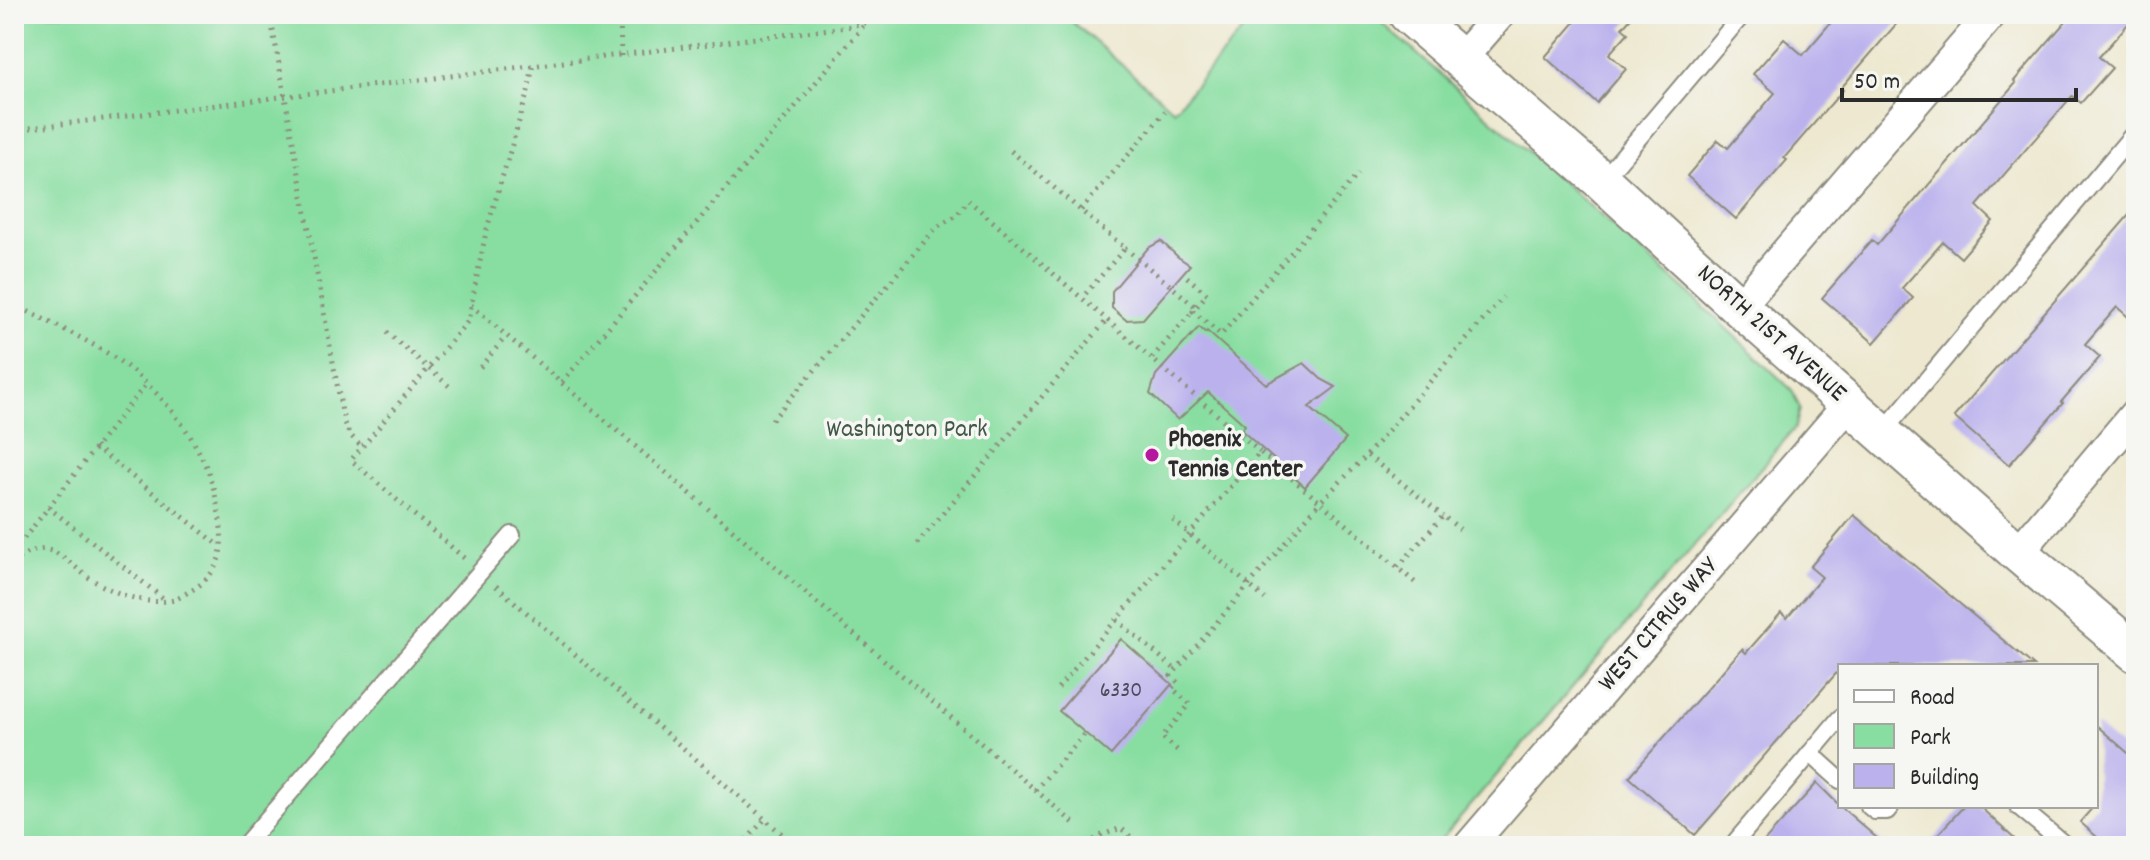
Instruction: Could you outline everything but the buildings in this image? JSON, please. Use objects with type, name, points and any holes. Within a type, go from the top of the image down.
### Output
[{"type":"street","name":"NORTH 21ST AVENUE","points":[[1408,14],[1602,181],[1739,307],[2018,553],[2136,653]]},
{"type":"street","points":[[1460,60],[1500,14]]},
{"type":"street","points":[[1739,307],[1991,14]]},
{"type":"street","name":"WEST CITRUS WAY","points":[[1469,846],[1849,404]]},
{"type":"street","points":[[2018,553],[2136,413]]},
{"type":"lane","points":[[1602,181],[1743,14]]},
{"type":"lane","points":[[1882,433],[2136,131]]},
{"type":"lane","points":[[244,846],[512,535]]},
{"type":"lane","points":[[1732,846],[1838,720]]},
{"type":"lane","points":[[1810,753],[1838,778]]},
{"type":"lane","points":[[1871,808],[1875,811],[1887,811],[1889,808]]},
{"type":"lane","points":[[2020,808],[2066,846]]},
{"type":"path","points":[[270,14],[344,423],[362,447]]},
{"type":"path","points":[[620,14],[621,56]]},
{"type":"path","points":[[14,130],[846,27],[895,14]]},
{"type":"path","points":[[562,382],[867,22]]},
{"type":"path","points":[[533,66],[486,232],[468,321],[351,460],[796,846]]},
{"type":"path","points":[[1081,210],[1165,112]]},
{"type":"path","points":[[1011,151],[1221,335],[1358,174]]},
{"type":"path","points":[[772,420],[937,227],[957,215],[968,200],[1418,585]]},
{"type":"path","points":[[1082,298],[1125,248]]},
{"type":"path","points":[[1152,358],[1207,294],[1187,277]]},
{"type":"path","points":[[1177,750],[1162,737],[1190,704],[1172,688],[1178,682],[1171,676],[1320,502],[1367,455],[1503,297]]},
{"type":"path","points":[[14,304],[113,359],[146,384],[172,411],[196,445],[213,486],[222,525],[220,555],[210,576],[175,600],[143,600],[119,595],[88,577],[62,556],[45,549],[14,561]]},
{"type":"path","points":[[471,305],[1076,825]]},
{"type":"path","points":[[917,544],[1107,320]]},
{"type":"path","points":[[387,332],[449,386]]},
{"type":"path","points":[[480,367],[504,339]]},
{"type":"path","points":[[14,551],[146,384]]},
{"type":"path","points":[[95,447],[220,546]]},
{"type":"path","points":[[1058,688],[1260,452]]},
{"type":"path","points":[[1367,455],[1460,529]]},
{"type":"path","points":[[48,507],[165,600]]},
{"type":"path","points":[[1398,567],[1443,516]]},
{"type":"path","points":[[1173,520],[1265,599]]},
{"type":"path","points":[[1117,620],[1176,670]]},
{"type":"path","points":[[1035,790],[1085,734]]},
{"type":"path","points":[[741,846],[765,819]]},
{"type":"path","points":[[1089,846],[1097,837],[1121,828],[1141,846]]},
{"type":"green space","name":"Washington Park","points":[[14,14],[1063,14],[1174,110],[1257,14],[1372,14],[1692,296],[1792,390],[1800,409],[1795,428],[1436,846],[14,846]]},
{"type":"place","name":"Phoenix Tennis Center","points":[[1152,455]]}]
